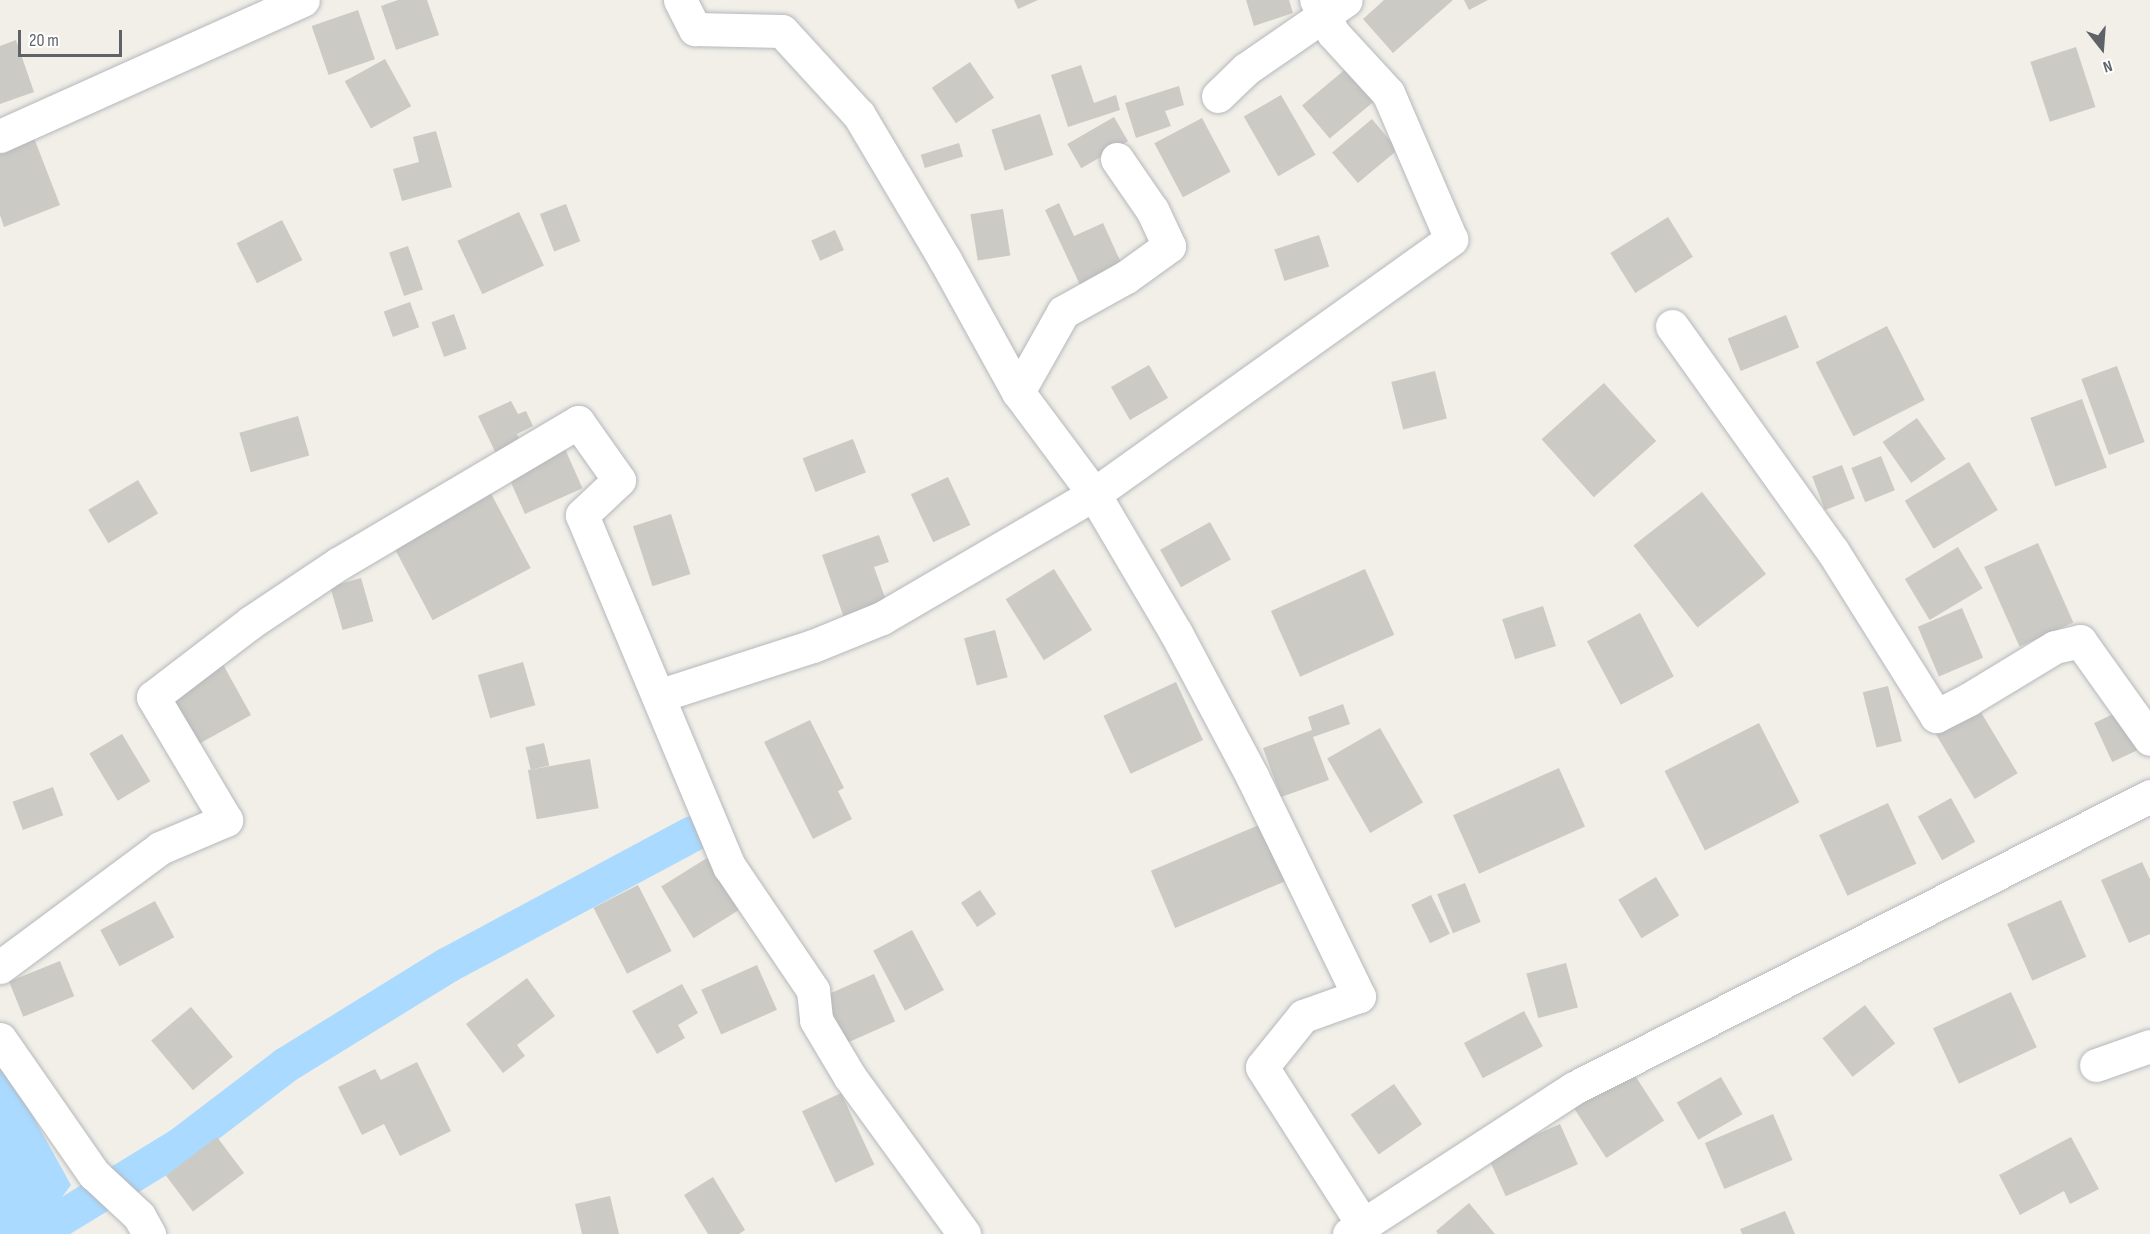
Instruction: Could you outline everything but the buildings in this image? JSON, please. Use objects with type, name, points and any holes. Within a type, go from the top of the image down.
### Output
[{"type":"street","points":[[0,136],[303,0]]},
{"type":"street","points":[[680,0],[695,30],[782,31],[859,115],[945,260],[1018,392],[1094,494],[1176,633],[1252,776],[1359,996],[1303,1016],[1262,1067],[1356,1230],[1574,1088],[2150,796]]},
{"type":"street","points":[[658,696],[813,646],[882,618],[1094,494],[1451,239],[1388,93],[1333,33],[1329,6],[1246,69],[1218,96]]},
{"type":"street","points":[[1018,392],[1063,312],[1126,278],[1169,246],[1152,210],[1117,159]]},
{"type":"street","points":[[1672,326],[1832,550],[1936,716],[1970,699],[2055,647],[2080,641],[2150,739]]},
{"type":"street","points":[[0,967],[160,848],[226,819],[153,697],[251,622],[338,564],[578,422],[619,480],[582,515],[729,866],[813,990],[816,1020],[850,1077],[963,1234]]},
{"type":"street","points":[[0,1039],[94,1173],[144,1225]]},
{"type":"street","points":[[2096,1065],[2150,1047]]},
{"type":"water","points":[[0,1043],[26,1104],[71,1185],[43,1222],[42,1234],[0,1234]]},
{"type":"waterway","points":[[42,1230],[181,1145],[286,1065],[448,965],[692,834]]}]
